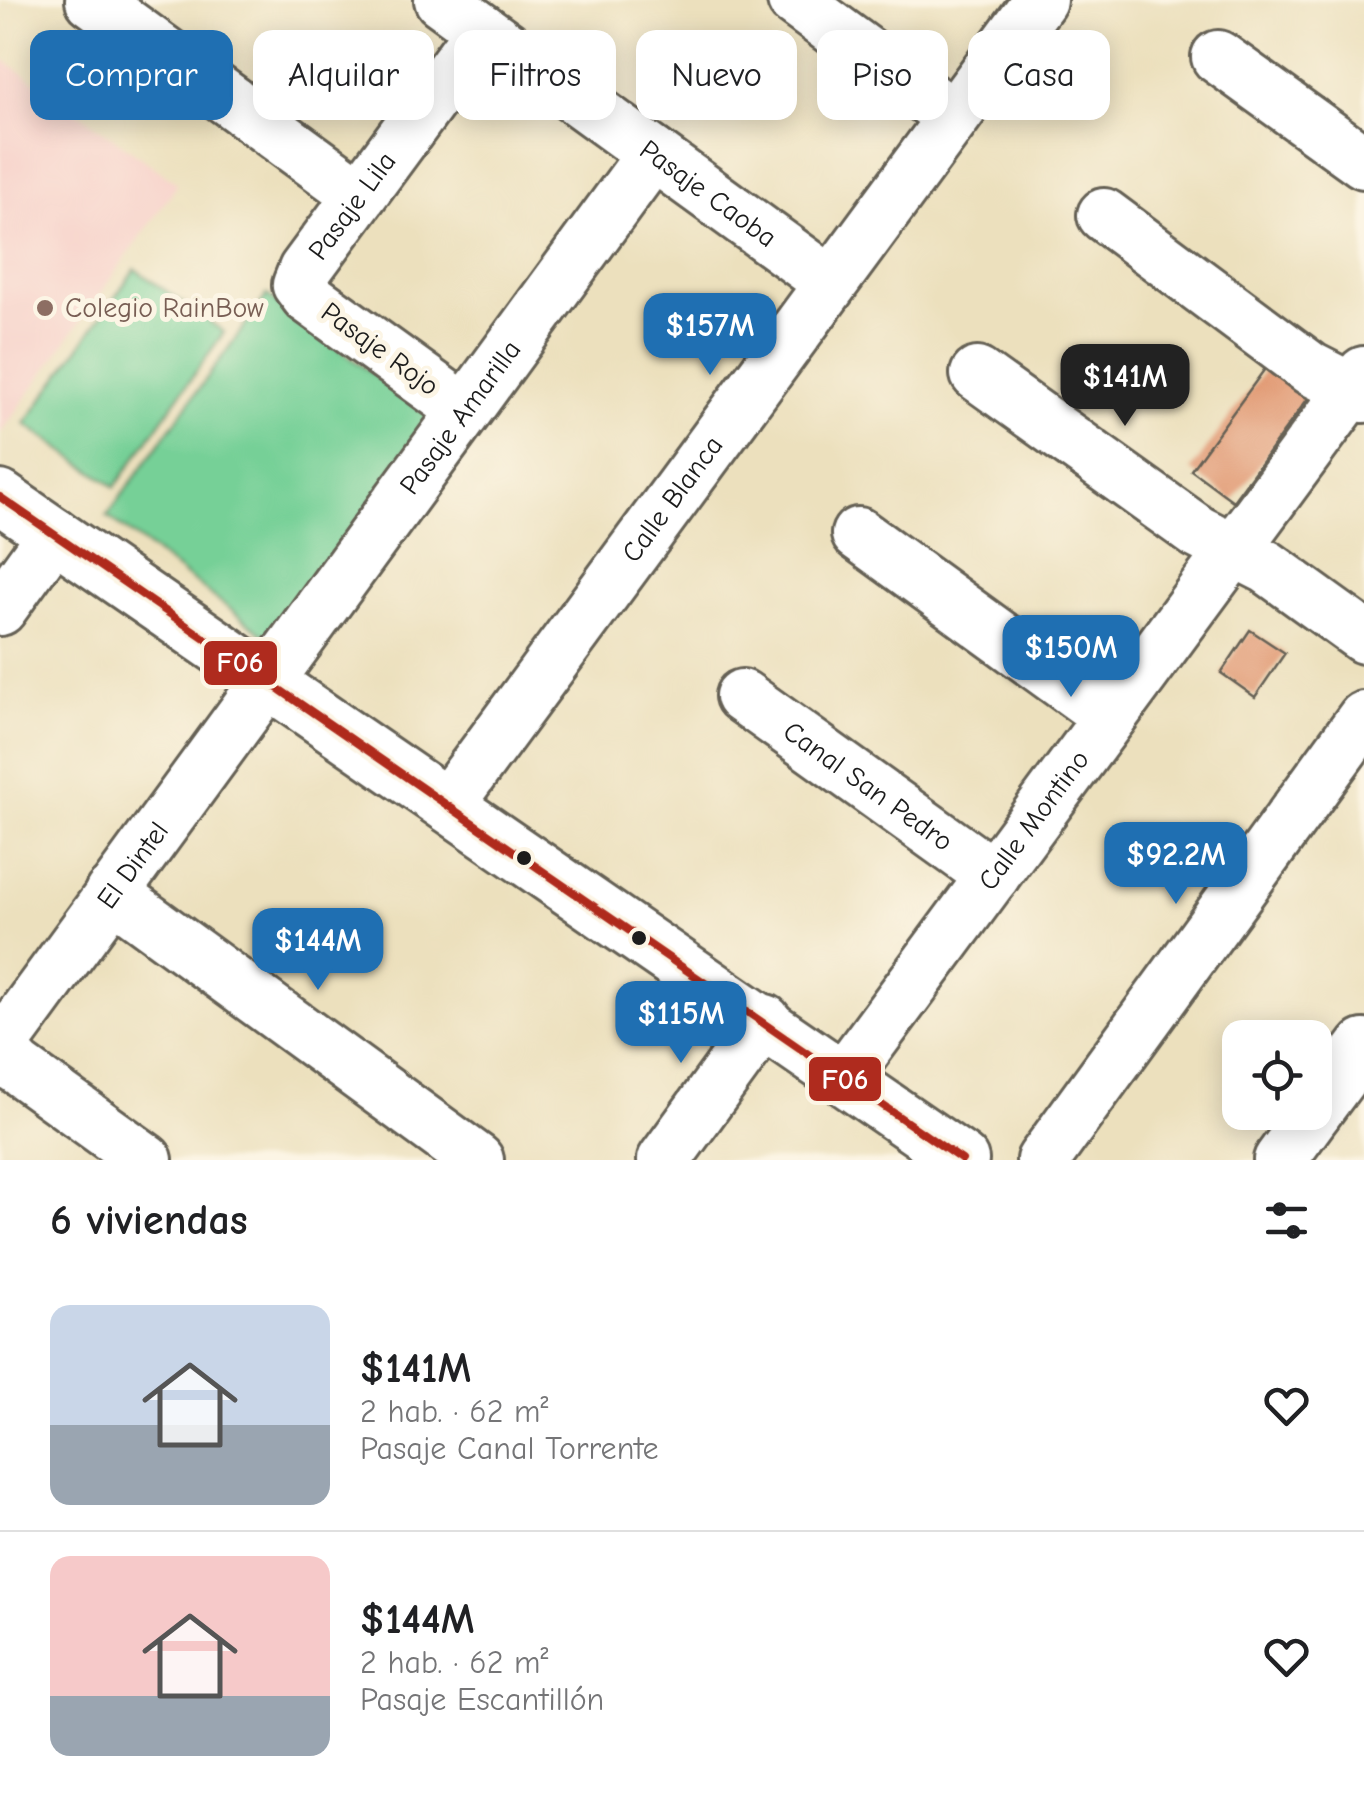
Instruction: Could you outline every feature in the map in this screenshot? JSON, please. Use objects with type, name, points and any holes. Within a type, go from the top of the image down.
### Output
[{"type":"street","points":[[92,0],[360,195]]},
{"type":"street","name":"Pasaje Caoba","points":[[441,0],[482,30]]},
{"type":"street","points":[[794,0],[953,118]]},
{"type":"street","name":"Calle Blanca","points":[[447,805],[1040,0]]},
{"type":"street","points":[[1218,56],[1364,162]]},
{"type":"street","name":"Pasaje Lila","points":[[300,285],[305,270],[454,68]]},
{"type":"street","name":"Pasaje Caoba","points":[[606,120],[831,283]]},
{"type":"street","name":"Pasaje Amarilla","points":[[264,680],[653,154]]},
{"type":"street","points":[[1104,216],[1311,370],[1360,386]]},
{"type":"street","name":"Pasaje Rojo","points":[[300,285],[308,296],[463,410]]},
{"type":"street","points":[[976,374],[1198,532],[1267,566],[1364,637]]},
{"type":"street","name":"Calle Montino","points":[[845,1076],[1234,549],[1360,386]]},
{"type":"street","points":[[0,497],[962,1160]]},
{"type":"street","points":[[0,610],[54,534]]},
{"type":"street","points":[[858,534],[1110,717]]},
{"type":"street","name":"El Dintel","points":[[0,1048],[264,680]]},
{"type":"street","name":"Canal San Pedro","points":[[742,696],[992,876]]},
{"type":"street","points":[[1043,1160],[1364,718]]},
{"type":"street","points":[[110,894],[478,1160]]},
{"type":"street","points":[[664,1160],[765,1021]]},
{"type":"street","points":[[1332,1089],[1364,1046]]},
{"type":"street","points":[[0,1048],[18,1068],[146,1160]]},
{"type":"street","points":[[1280,1160],[1302,1130]]},
{"type":"shaded area","name":"Colegio RainBow","points":[[0,57],[30,78],[30,120],[88,120],[178,184],[0,432]]},
{"type":"green space","points":[[135,269],[224,332],[115,487],[25,424]]},
{"type":"green space","points":[[267,295],[444,427],[280,647],[107,516]]},
{"type":"building","points":[[1267,366],[1309,397],[1233,501],[1191,470]]},
{"type":"building","points":[[1250,630],[1285,653],[1255,697],[1221,673]]},
{"type":"transit line","name":"F06","points":[[0,497],[962,1160]]},
{"type":"place","name":"Colegio RainBow","points":[[45,308]]}]
